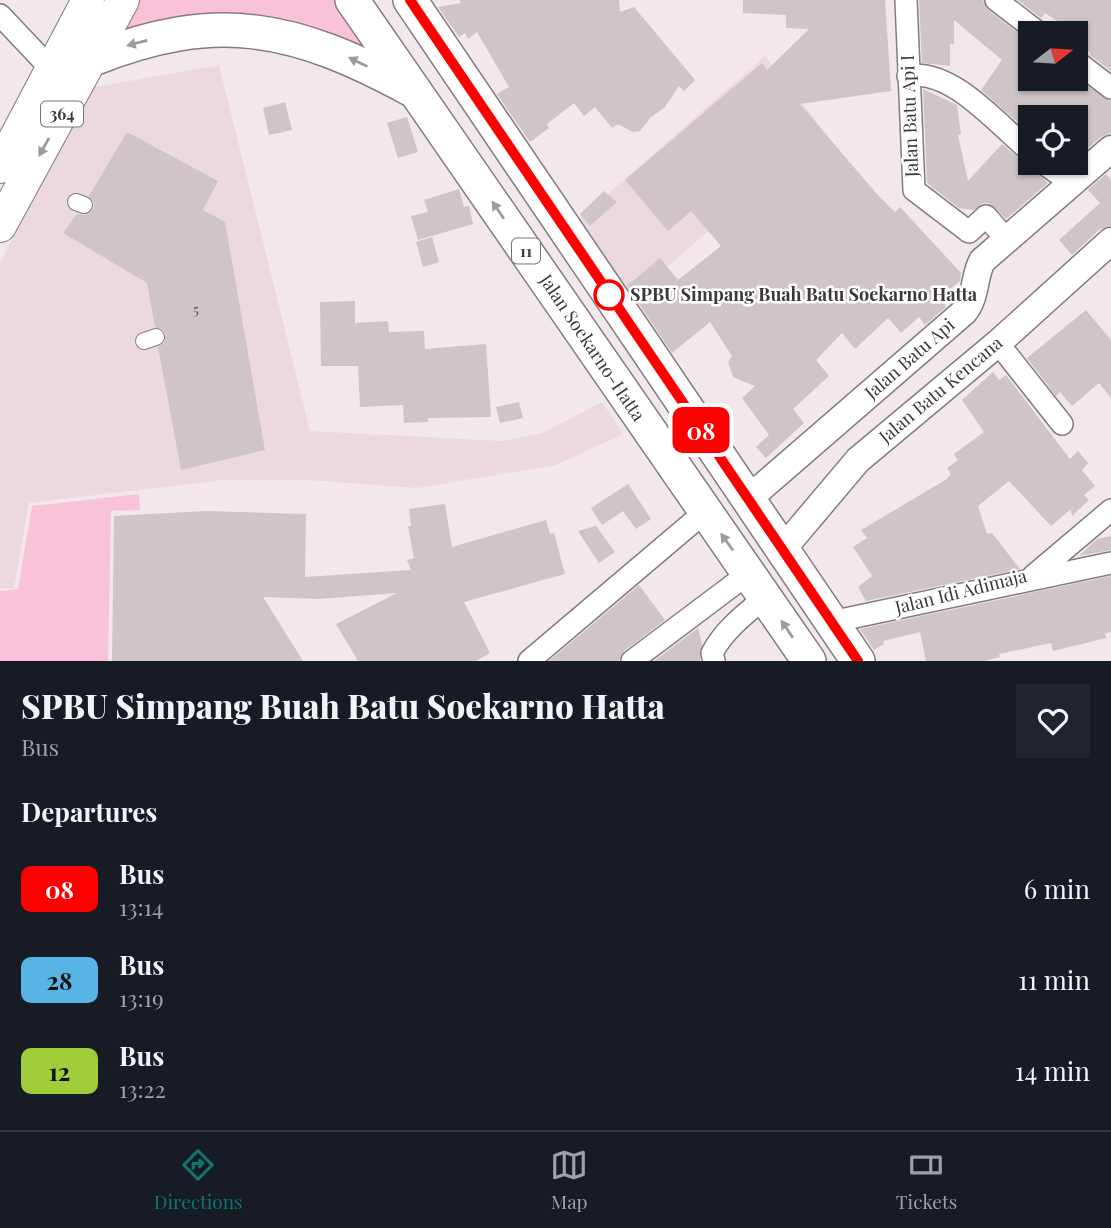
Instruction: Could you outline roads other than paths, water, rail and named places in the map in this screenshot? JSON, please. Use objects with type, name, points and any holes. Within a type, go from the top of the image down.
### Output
[{"type":"highway","name":"Jalan Soekarno-Hatta","points":[[352,0],[808,661]]},
{"type":"highway","name":"11","points":[[410,0],[858,661]]},
{"type":"highway","points":[[93,59],[161,36],[197,31],[265,33],[326,47],[419,94]]},
{"type":"main road","name":"364","points":[[0,167],[53,71],[88,0]]},
{"type":"main road","name":"364","points":[[0,226],[93,59],[122,0]]},
{"type":"street","name":"Jalan Batu Api I","points":[[906,0],[914,190],[969,232],[974,231],[983,216],[986,216],[1006,239]]},
{"type":"street","points":[[996,0],[1023,21]]},
{"type":"street","points":[[0,15],[53,71]]},
{"type":"street","points":[[1088,70],[1111,88]]},
{"type":"street","points":[[908,76],[927,74],[952,84],[1018,141]]},
{"type":"street","name":"Jalan Batu Api","points":[[747,500],[964,312],[975,297],[975,276],[982,261],[1111,149]]},
{"type":"street","points":[[1060,175],[1070,182]]},
{"type":"street","name":"Jalan Batu Kencana","points":[[782,550],[858,460],[998,343],[1111,241]]},
{"type":"street","points":[[998,343],[1062,424]]},
{"type":"street","name":"Jalan Idi Adimaja","points":[[831,622],[1032,577],[1111,510]]},
{"type":"street","points":[[529,661],[706,511]]},
{"type":"street","points":[[1032,577],[1111,563]]},
{"type":"street","points":[[632,661],[758,585]]},
{"type":"street","points":[[714,661],[712,653],[716,644],[743,615],[758,585]]},
{"type":"place","name":"SPBU Simpang Buah Batu Soekarno Hatta","points":[[609,295]]}]
